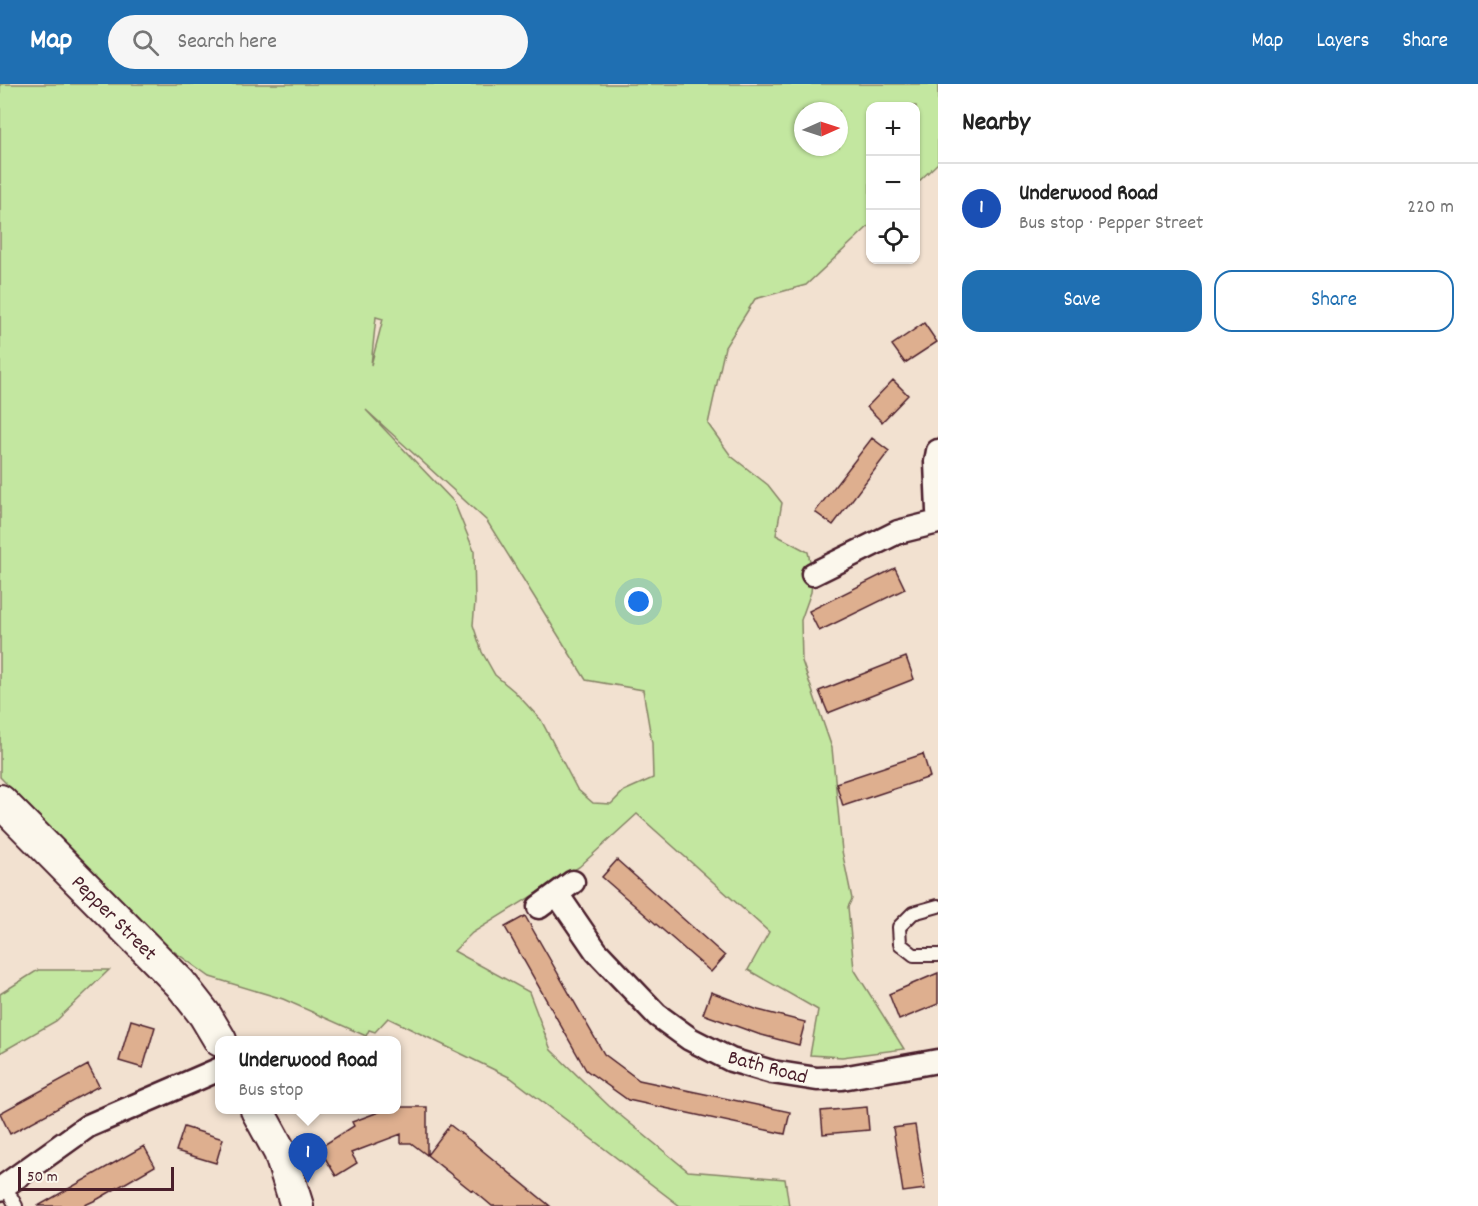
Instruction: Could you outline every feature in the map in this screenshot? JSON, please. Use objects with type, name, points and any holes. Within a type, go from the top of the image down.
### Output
[{"type":"main road","name":"Pepper Street","points":[[0,801],[180,983],[205,1015],[217,1036]]},
{"type":"main road","points":[[259,1114],[280,1152],[297,1206]]},
{"type":"street","points":[[938,451],[936,462],[938,511]]},
{"type":"street","points":[[813,574],[898,532],[938,522]]},
{"type":"street","name":"Bath Road","points":[[556,894],[596,951],[657,1015],[690,1039],[731,1060],[772,1072],[817,1079],[842,1078],[938,1061]]},
{"type":"street","points":[[2,1188],[88,1126],[215,1071]]},
{"type":"lane","points":[[938,906],[913,913],[899,927],[900,944],[914,955],[938,955]]},
{"type":"lane","points":[[2,1188],[16,1206]]},
{"type":"green space","points":[[0,84],[938,84],[938,163],[920,180],[920,102],[866,102],[866,229],[806,285],[755,299],[725,347],[708,424],[731,456],[768,485],[782,503],[776,535],[808,552],[813,574],[811,592],[801,620],[802,661],[832,748],[842,851],[852,899],[848,907],[854,969],[904,1049],[842,1057],[810,1055],[818,1010],[748,970],[769,932],[637,814],[579,867],[472,933],[454,951],[529,992],[551,1050],[609,1106],[688,1171],[785,1179],[789,1206],[680,1206],[511,1078],[388,1018],[375,1032],[369,1030],[366,1036],[283,999],[210,977],[158,940],[0,777]],"holes":[[[376,317],[383,319],[371,365]],[[366,410],[487,521],[586,680],[643,690],[652,743],[653,778],[624,791],[611,804],[593,803],[577,789],[541,720],[514,691],[495,675],[482,652],[473,625],[474,551],[454,502]]]},
{"type":"green space","points":[[38,970],[109,970],[56,1021],[0,1053],[0,994]]},
{"type":"building","points":[[924,323],[937,342],[905,363],[892,345]]},
{"type":"building","points":[[893,380],[908,395],[882,422],[867,407]]},
{"type":"building","points":[[872,438],[889,451],[833,525],[815,512]]},
{"type":"building","points":[[895,568],[905,589],[819,631],[809,611]]},
{"type":"building","points":[[906,657],[914,679],[828,713],[819,691]]},
{"type":"building","points":[[923,754],[930,777],[843,806],[836,783]]},
{"type":"building","points":[[617,860],[725,956],[711,972],[602,877]]},
{"type":"building","points":[[525,916],[604,1054],[639,1080],[790,1112],[785,1134],[628,1100],[586,1070],[505,927]]},
{"type":"building","points":[[938,973],[938,1004],[899,1020],[889,994]]},
{"type":"building","points":[[711,992],[758,1010],[805,1022],[799,1045],[758,1034],[703,1014]]},
{"type":"building","points":[[131,1020],[155,1027],[143,1068],[119,1061]]},
{"type":"building","points":[[88,1065],[99,1086],[10,1134],[0,1113]]},
{"type":"building","points":[[401,1107],[427,1107],[427,1155],[411,1143],[401,1143],[401,1134],[351,1153],[357,1163],[336,1176],[319,1148],[354,1126],[352,1122],[373,1114],[401,1114]]},
{"type":"building","points":[[867,1107],[869,1130],[823,1134],[821,1111]]},
{"type":"building","points":[[450,1125],[550,1206],[492,1206],[427,1155]]},
{"type":"building","points":[[915,1125],[925,1189],[903,1192],[893,1128]]},
{"type":"building","points":[[184,1127],[223,1139],[216,1163],[176,1151]]},
{"type":"building","points":[[144,1146],[155,1166],[98,1199],[83,1206],[38,1206]]},
{"type":"place","name":"Underwood Road","points":[[308,1183]]}]
